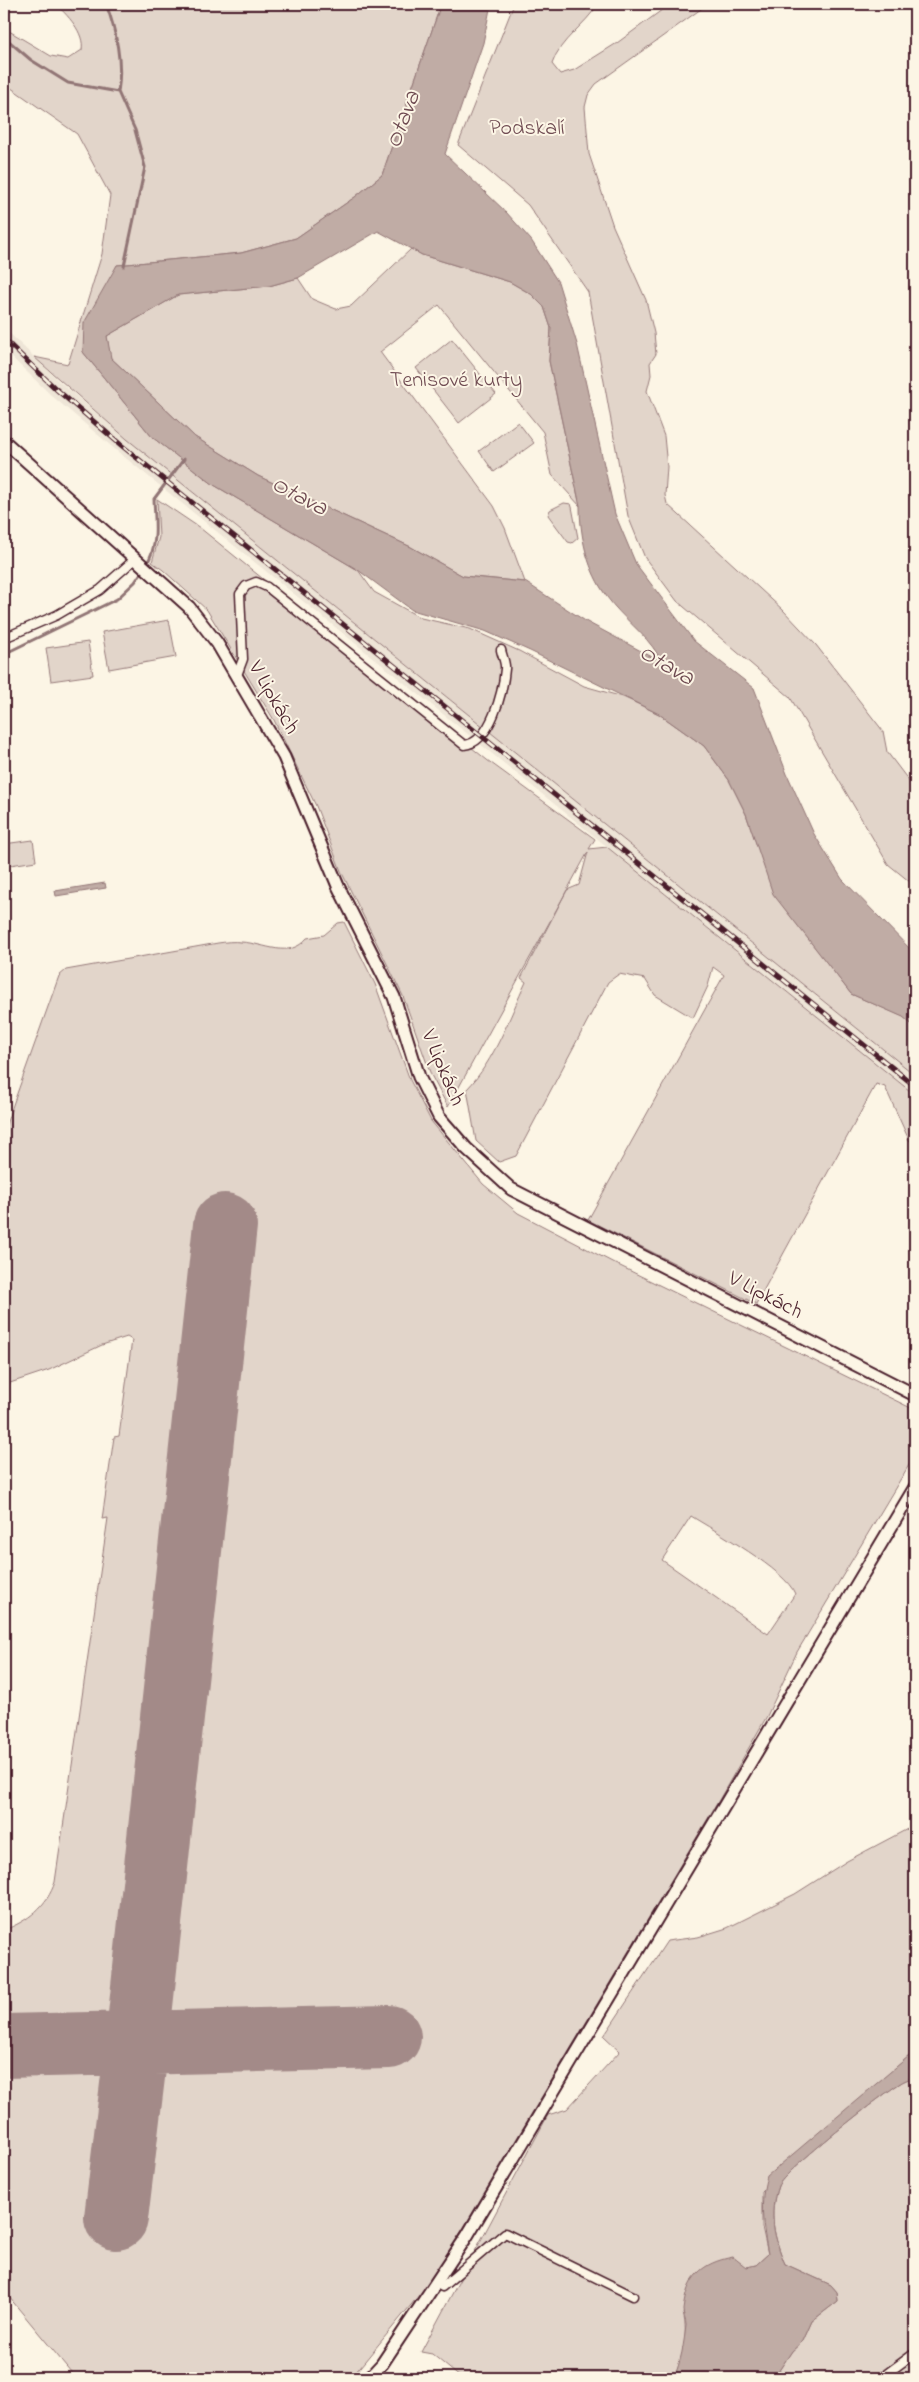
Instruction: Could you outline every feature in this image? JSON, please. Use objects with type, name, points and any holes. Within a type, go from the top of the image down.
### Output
[{"type":"street","name":"V Lipkách","points":[[4,441],[189,607],[217,643],[284,757],[338,886],[394,997],[419,1077],[439,1117],[466,1148],[511,1188],[915,1395]]},
{"type":"street","points":[[4,638],[57,615],[100,590],[135,558]]},
{"type":"street","points":[[237,675],[243,659],[240,594],[246,586],[256,582],[267,587],[464,745],[471,745],[493,720],[506,667],[501,650]]},
{"type":"street","points":[[369,2378],[382,2364],[477,2219],[915,1487]]},
{"type":"street","points":[[436,2282],[442,2287],[505,2233],[632,2296]]},
{"type":"street","points":[[881,2378],[915,2352]]},
{"type":"shaded area","points":[[4,328],[61,383],[127,439],[915,1075],[915,1095],[117,451],[51,395],[4,350]]},
{"type":"green space","points":[[55,4],[441,4],[382,175],[355,197],[296,238],[241,253],[117,265],[83,352],[152,437],[214,485],[358,570],[374,592],[421,618],[470,629],[519,651],[584,686],[623,697],[659,714],[704,746],[729,780],[746,814],[774,894],[851,994],[904,1017],[915,1027],[915,1075],[127,439],[34,357],[68,364],[102,254],[110,195],[77,134],[4,83],[4,28],[51,56],[68,59],[82,50],[81,37],[74,24]]},
{"type":"green space","name":"Podskalí","points":[[514,4],[598,4],[556,55],[552,64],[560,74],[574,70],[617,43],[670,4],[708,4],[596,84],[588,95],[585,107],[589,154],[613,226],[646,300],[654,333],[656,354],[650,363],[651,375],[647,391],[664,436],[667,467],[665,495],[667,504],[783,610],[816,645],[883,731],[887,752],[915,789],[915,886],[888,864],[790,697],[677,601],[645,558],[628,516],[588,292],[528,205],[458,145]]},
{"type":"green space","points":[[411,249],[422,255],[510,282],[531,294],[544,307],[551,328],[549,361],[580,506],[552,475],[543,432],[439,305],[380,352],[494,506],[505,528],[525,582],[463,576],[411,547],[258,476],[195,437],[110,357],[107,336],[178,295],[269,286],[298,278],[312,299],[336,309],[351,306]]},
{"type":"green space","name":"Tenisové kurty","points":[[452,339],[496,394],[459,423],[416,368]]},
{"type":"green space","points":[[518,422],[534,443],[494,472],[479,451]]},
{"type":"green space","points":[[157,499],[200,528],[487,760],[595,839],[589,849],[607,847],[915,1095],[915,1146],[909,1140],[885,1087],[876,1084],[756,1304],[588,1220],[724,975],[713,967],[708,986],[693,1018],[655,995],[645,979],[619,974],[608,982],[516,1156],[499,1162],[476,1141],[467,1089],[486,1065],[501,1038],[526,982],[521,978],[564,895],[448,1107],[431,1075],[403,996],[341,871],[316,806],[274,720],[207,610],[152,562],[159,537]],"holes":[[[588,852],[579,885],[567,890]]]},
{"type":"green space","points":[[564,503],[571,504],[572,507],[578,538],[572,543],[568,542],[548,515],[550,510]]},
{"type":"green space","points":[[169,620],[176,657],[109,669],[102,632]]},
{"type":"green space","points":[[88,642],[93,675],[51,681],[46,648]]},
{"type":"green space","points":[[33,840],[36,861],[4,866],[4,844]]},
{"type":"green space","points":[[344,922],[375,984],[410,1080],[431,1121],[483,1184],[518,1213],[616,1264],[915,1410],[915,1455],[797,1652],[767,1716],[719,1800],[434,2277],[351,2378],[76,2378],[4,2291],[4,1930],[36,1912],[47,1898],[55,1882],[108,1518],[102,1519],[114,1437],[119,1436],[132,1340],[127,1337],[102,1345],[49,1370],[4,1385],[4,1130],[59,976],[66,970],[227,942],[250,943],[276,949],[292,948],[300,945],[307,938],[324,935],[338,923]],"holes":[[[691,1516],[764,1563],[789,1584],[795,1594],[768,1634],[662,1560]]]},
{"type":"green space","points":[[915,1825],[915,2051],[820,2133],[762,2192],[762,2227],[768,2254],[756,2265],[746,2267],[683,2313],[685,2321],[684,2346],[674,2378],[461,2378],[432,2354],[421,2352],[548,2115],[567,2109],[620,2051],[604,2036],[667,1941],[698,1937],[727,1928],[795,1894],[847,1861]]},
{"type":"green space","points":[[915,2077],[915,2378],[774,2378],[792,2351],[803,2341],[812,2321],[838,2301],[837,2292],[831,2285],[785,2264],[775,2235],[773,2216],[773,2206],[778,2186],[797,2165],[858,2114],[894,2087]]},
{"type":"water","name":"Otava","points":[[441,4],[491,4],[483,43],[445,154],[506,212],[531,240],[558,282],[577,344],[615,514],[636,564],[694,641],[754,688],[787,774],[814,834],[842,879],[915,954],[915,1027],[903,1017],[851,994],[773,894],[746,814],[729,780],[704,746],[659,714],[530,651],[485,631],[412,610],[358,570],[214,485],[152,437],[83,352],[84,323],[117,265],[241,253],[296,238],[355,197],[382,175]],"holes":[[[378,231],[422,255],[510,282],[531,294],[544,307],[551,328],[549,361],[580,506],[586,554],[600,587],[613,605],[653,647],[658,655],[654,658],[587,622],[525,582],[463,576],[411,547],[258,476],[195,437],[111,358],[107,336],[178,295],[269,286],[298,278]]]},
{"type":"water","points":[[105,883],[106,888],[56,896],[55,891]]},
{"type":"water","points":[[915,2051],[915,2077],[894,2087],[858,2114],[797,2165],[778,2186],[773,2206],[773,2216],[775,2235],[785,2264],[831,2285],[837,2292],[838,2301],[812,2321],[803,2341],[792,2351],[774,2378],[674,2378],[680,2359],[686,2325],[683,2310],[685,2298],[692,2280],[712,2263],[733,2257],[746,2267],[756,2265],[768,2254],[762,2205],[767,2176]]},
{"type":"waterway","points":[[106,4],[118,47],[120,70],[118,92]]},
{"type":"waterway","points":[[4,37],[31,60],[68,83],[118,92],[135,130],[145,167],[124,266]]},
{"type":"waterway","points":[[146,565],[155,541],[154,499],[184,459]]},
{"type":"waterway","points":[[4,654],[117,599],[135,582],[143,570]]},
{"type":"runway","points":[[116,2218],[137,2043],[225,1225]]},
{"type":"runway","points":[[4,2046],[389,2037]]},
{"type":"railway","points":[[4,339],[56,389],[121,445],[915,1086]]}]
